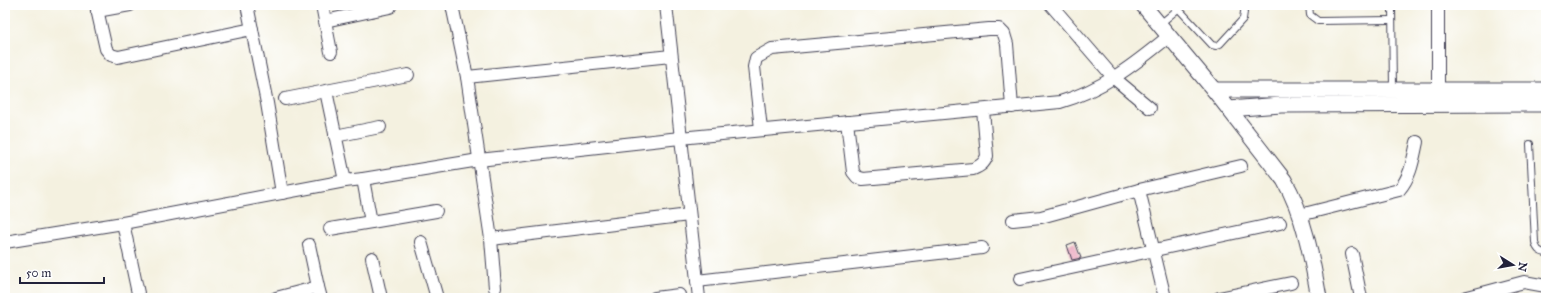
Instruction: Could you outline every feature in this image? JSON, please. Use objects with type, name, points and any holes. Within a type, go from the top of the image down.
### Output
[{"type":"street","points":[[130,5],[96,8],[106,49],[111,55],[118,57],[252,28]]},
{"type":"street","points":[[247,5],[267,102],[282,193]]},
{"type":"street","points":[[322,5],[331,52]]},
{"type":"street","points":[[452,5],[466,77],[479,160],[491,239],[495,288]]},
{"type":"street","points":[[666,5],[699,298]]},
{"type":"street","points":[[1051,5],[1114,78],[1150,108]]},
{"type":"street","points":[[1143,5],[1214,90],[1284,180],[1300,215],[1319,298]]},
{"type":"street","points":[[1438,5],[1438,90]]},
{"type":"street","points":[[325,21],[390,7]]},
{"type":"street","points":[[761,129],[754,67],[756,58],[772,49],[989,29],[999,29],[1004,34],[1007,44],[1012,107]]},
{"type":"street","points":[[5,242],[123,223],[345,181],[479,160],[761,129],[1060,102],[1075,98],[1114,78],[1138,62],[1164,31]]},
{"type":"street","points":[[466,77],[671,56]]},
{"type":"street","points":[[285,99],[408,75]]},
{"type":"street","points":[[1214,90],[1546,90]]},
{"type":"street","points":[[326,91],[345,181]]},
{"type":"street","points":[[1229,109],[1280,105],[1546,104]]},
{"type":"street","points":[[847,122],[853,172],[857,177],[863,179],[973,169],[980,166],[985,162],[987,156],[983,110]]},
{"type":"street","points":[[336,136],[380,127]]},
{"type":"street","points":[[1300,215],[1399,190],[1406,182],[1417,142]]},
{"type":"street","points":[[1013,220],[1041,217],[1139,190],[1241,166]]},
{"type":"street","points":[[363,179],[371,222]]},
{"type":"street","points":[[1139,190],[1165,298]]},
{"type":"street","points":[[330,229],[436,211]]},
{"type":"street","points":[[491,239],[689,215]]},
{"type":"street","points":[[123,223],[139,298]]},
{"type":"street","points":[[1020,279],[1280,223]]},
{"type":"street","points":[[421,242],[437,298]]},
{"type":"street","points":[[276,298],[319,292],[309,245]]},
{"type":"street","points":[[697,281],[982,248]]},
{"type":"street","points":[[1352,254],[1361,298]]},
{"type":"street","points":[[372,258],[381,298]]},
{"type":"street","points":[[1464,298],[1524,282],[1546,286]]},
{"type":"street","points":[[1219,298],[1291,283]]},
{"type":"street","points":[[655,298],[679,295]]},
{"type":"lane","points":[[1164,31],[1177,7],[1212,45],[1216,46],[1220,44],[1243,19],[1245,5]]},
{"type":"lane","points":[[1309,5],[1310,15],[1318,21],[1392,20]]},
{"type":"lane","points":[[1392,5],[1393,90]]},
{"type":"lane","points":[[1530,144],[1535,242],[1536,248],[1541,252],[1546,253]]},
{"type":"building","points":[[1075,242],[1081,258],[1072,260],[1067,245]]}]
